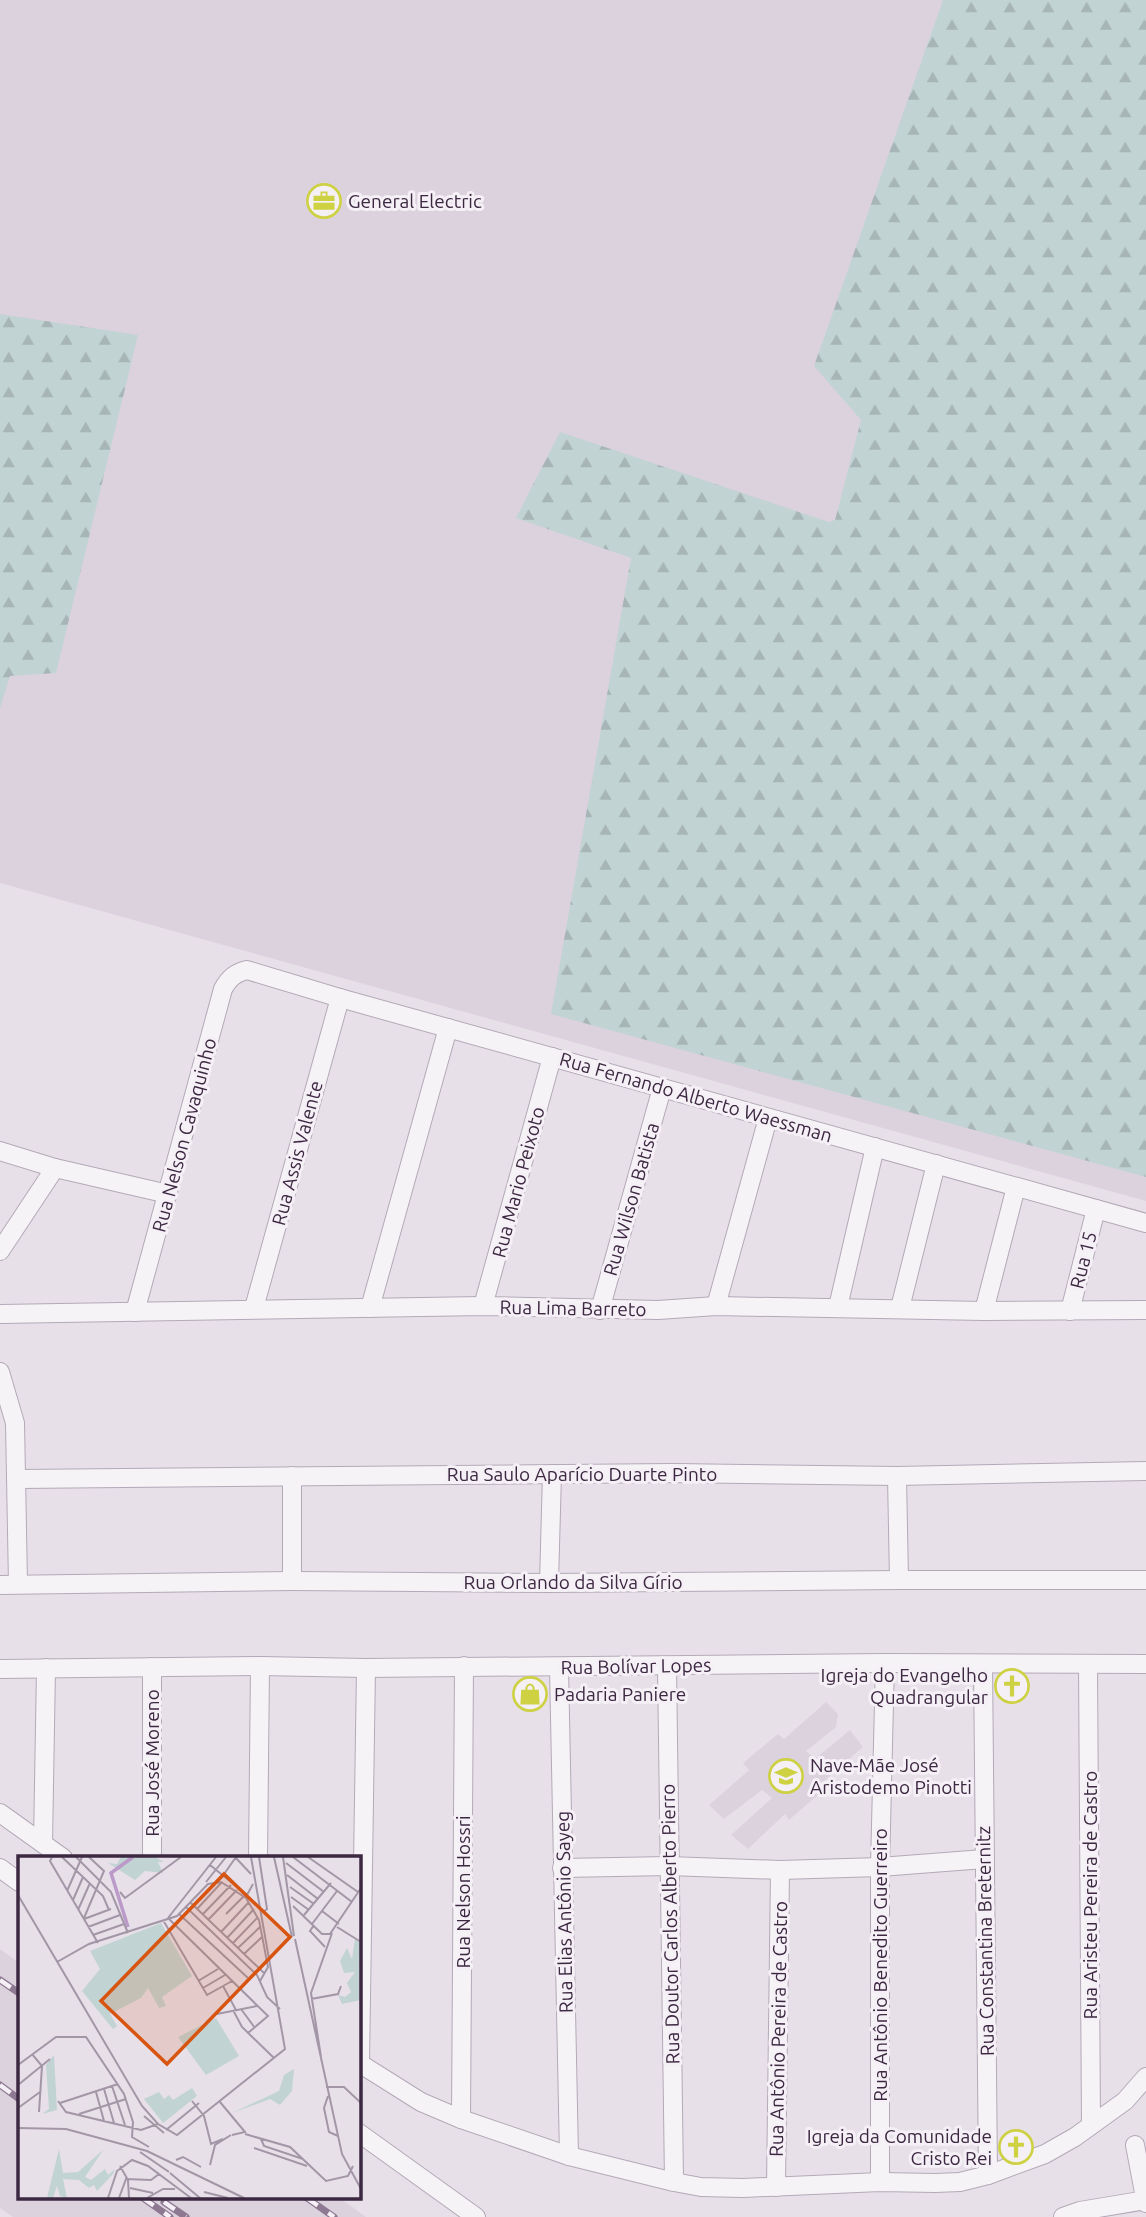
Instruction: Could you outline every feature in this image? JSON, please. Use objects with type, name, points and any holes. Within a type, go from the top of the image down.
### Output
[{"type":"street","name":"Rua Fernando Alberto Waessman","points":[[247,970],[1146,1223]]},
{"type":"street","name":"Rua Nelson Cavaquinho","points":[[135,1312],[223,989],[237,972],[247,970]]},
{"type":"street","name":"Rua Assis Valente","points":[[254,1308],[340,998]]},
{"type":"street","points":[[370,1308],[448,1027]]},
{"type":"street","name":"Rua Mario Peixoto","points":[[483,1306],[552,1057]]},
{"type":"street","name":"Rua Wilson Batista","points":[[600,1310],[662,1088]]},
{"type":"street","points":[[716,1306],[768,1118]]},
{"type":"street","points":[[838,1307],[875,1147]]},
{"type":"street","points":[[0,1151],[55,1168],[168,1194]]},
{"type":"street","points":[[900,1308],[936,1164]]},
{"type":"street","points":[[0,1251],[55,1168]]},
{"type":"street","points":[[984,1311],[1016,1187]]},
{"type":"street","name":"Rua 15","points":[[1070,1311],[1096,1209]]},
{"type":"street","name":"Rua Lima Barreto","points":[[0,1314],[483,1306],[600,1310],[716,1306],[984,1311],[1146,1310]]},
{"type":"street","points":[[0,1372],[15,1423],[18,1584]]},
{"type":"street","name":"Rua Saulo Aparício Duarte Pinto","points":[[18,1479],[673,1473],[897,1476],[1146,1471]]},
{"type":"street","points":[[549,1583],[552,1474]]},
{"type":"street","points":[[292,1476],[292,1581]]},
{"type":"street","points":[[897,1476],[900,1580]]},
{"type":"street","name":"Rua Orlando da Silva Gírio","points":[[0,1586],[292,1581],[549,1583],[1146,1580]]},
{"type":"street","name":"Rua Bolívar Lopes","points":[[0,1669],[260,1665],[559,1668],[885,1663],[1146,1664]]},
{"type":"street","name":"Rua Antônio Benedito Guerreiro","points":[[880,2182],[880,1867],[885,1663]]},
{"type":"street","name":"Rua Constantina Breternitz","points":[[983,1664],[988,2175]]},
{"type":"street","name":"Rua Aristeu Pereira de Castro","points":[[1088,1664],[1091,2125]]},
{"type":"street","points":[[258,1856],[260,1665]]},
{"type":"street","name":"Rua Doutor Carlos Alberto Pierro","points":[[667,1665],[674,2182]]},
{"type":"street","name":"Rua Nelson Hossri","points":[[461,2119],[464,1666]]},
{"type":"street","name":"Rua José Moreno","points":[[152,1667],[152,1856]]},
{"type":"street","points":[[43,1843],[46,1668]]},
{"type":"street","points":[[360,2007],[366,1668]]},
{"type":"street","name":"Rua Elias Antônio Sayeg","points":[[559,1668],[569,2155]]},
{"type":"street","points":[[0,1813],[60,1856]]},
{"type":"street","points":[[562,1868],[669,1866],[780,1870],[880,1867],[984,1859]]},
{"type":"street","points":[[0,1868],[18,1881]]},
{"type":"street","name":"Rua Antônio Pereira de Castro","points":[[776,2187],[780,1870]]},
{"type":"street","points":[[360,2064],[422,2102],[461,2119],[569,2155],[701,2187],[960,2182],[988,2175],[1045,2154],[1125,2101],[1146,2077]]},
{"type":"street","points":[[360,2134],[465,2214]]},
{"type":"street","points":[[1063,2217],[1080,2211],[1146,2201],[1135,2145]]},
{"type":"shaded area","name":"General Electric","points":[[0,0],[1146,0],[1146,1201],[0,883]]},
{"type":"shaded area","name":"Nave-Mãe José Aristodemo Pinotti","points":[[826,1702],[838,1714],[836,1727],[806,1751],[815,1759],[850,1730],[863,1747],[823,1782],[826,1788],[789,1820],[785,1814],[748,1849],[731,1835],[772,1798],[762,1790],[724,1819],[709,1805],[749,1770],[743,1763],[778,1734],[784,1739]]},
{"type":"shaded area","points":[[0,1949],[18,1962],[18,2200],[343,2200],[366,2217],[13,2217],[0,2208]]},
{"type":"green space","points":[[943,0],[1146,0],[1146,1177],[551,1014],[631,558],[516,518],[560,432],[829,522],[835,520],[861,420],[814,366]]},
{"type":"green space","points":[[0,314],[138,335],[56,673],[10,676],[0,708]]},
{"type":"railway","points":[[0,1980],[18,1992]]},
{"type":"railway","points":[[0,2085],[18,2098]]},
{"type":"railway","points":[[146,2200],[170,2217]]},
{"type":"railway","points":[[310,2200],[334,2217]]},
{"type":"railway","points":[[164,2202],[186,2217]]},
{"type":"place","name":"General Electric","points":[[324,201]]},
{"type":"place","name":"Igreja do Evangelho Quadrangular","points":[[1012,1686]]},
{"type":"place","name":"Padaria Paniere","points":[[530,1694]]},
{"type":"place","name":"Nave-Mãe José Aristodemo Pinotti","points":[[786,1776]]},
{"type":"place","name":"Igreja da Comunidade Cristo Rei","points":[[1016,2147]]}]
